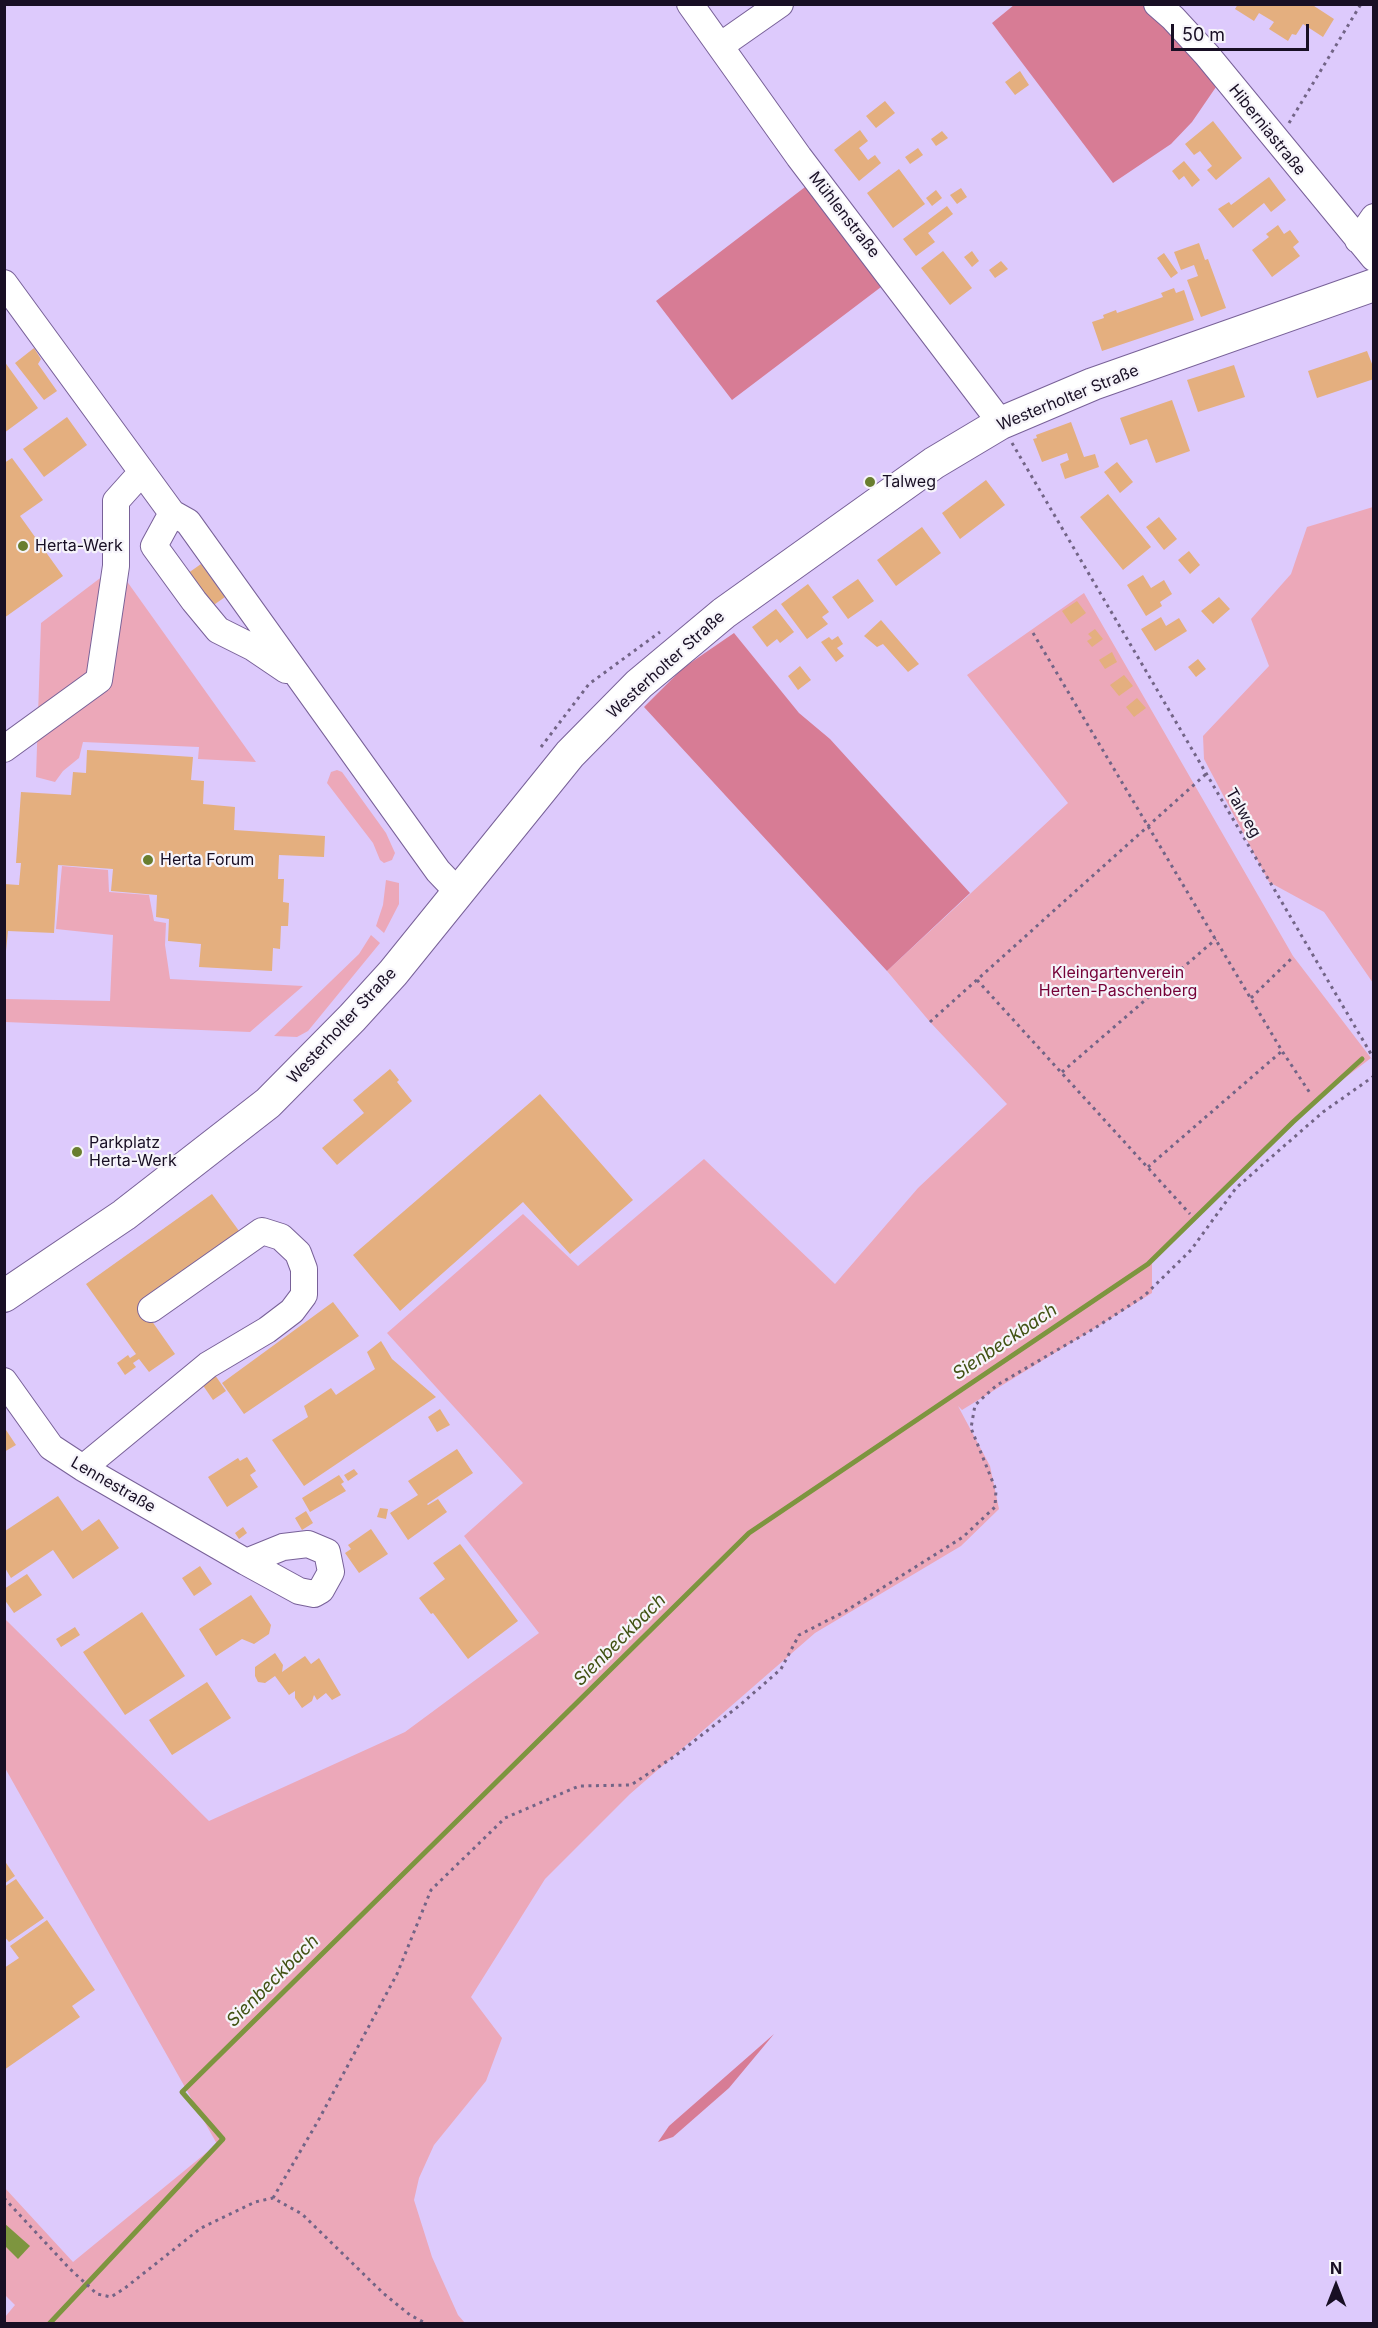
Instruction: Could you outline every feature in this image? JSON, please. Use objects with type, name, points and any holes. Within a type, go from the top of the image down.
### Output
[{"type":"main road","name":"Westerholter Straße","points":[[4,1296],[124,1215],[268,1103],[366,1003],[570,754],[639,684],[724,613],[934,463],[1001,423],[1093,384],[1374,285]]},
{"type":"street","name":"Mühlenstraße","points":[[690,4],[799,157],[900,287],[1001,423]]},
{"type":"street","points":[[720,46],[780,4]]},
{"type":"street","name":"Hiberniastraße","points":[[1157,4],[1207,55],[1366,249]]},
{"type":"street","points":[[1366,249],[1374,217]]},
{"type":"street","points":[[4,283],[171,513],[188,522],[438,870],[458,892]]},
{"type":"street","points":[[4,748],[99,680],[116,566],[116,501],[142,472]]},
{"type":"street","points":[[171,513],[154,546],[194,601],[218,630],[252,647],[301,681]]},
{"type":"street","points":[[82,1468],[208,1365],[267,1330],[292,1311],[304,1295],[304,1269],[298,1253],[280,1237],[262,1231],[151,1309]]},
{"type":"street","name":"Lennestraße","points":[[4,1381],[51,1447],[82,1468],[246,1563]]},
{"type":"path","points":[[1277,142],[1361,4]]},
{"type":"path","name":"Talweg","points":[[1001,423],[1374,1059]]},
{"type":"path","points":[[1033,633],[1282,1051],[1310,1093]]},
{"type":"path","points":[[930,1022],[1206,774]]},
{"type":"path","points":[[1062,1072],[1216,939]]},
{"type":"path","points":[[1251,998],[1293,957]]},
{"type":"path","points":[[977,980],[1190,1214]]},
{"type":"path","points":[[1148,1167],[1282,1051]]},
{"type":"path","points":[[4,2198],[70,2269],[98,2294],[111,2297],[201,2228],[247,2206],[273,2198],[318,2121],[397,1974],[431,1890],[505,1818],[579,1786],[632,1785],[675,1756],[740,1705],[781,1669],[799,1635],[844,1612],[963,1537],[995,1507],[996,1490],[971,1428],[975,1405],[997,1385],[1095,1328],[1144,1296],[1191,1250],[1236,1188],[1323,1112],[1374,1076]]},
{"type":"path","points":[[273,2198],[302,2214],[401,2308],[428,2324]]},
{"type":"green space","points":[[1374,507],[1373,983],[1324,912],[1269,882],[1204,759],[1203,736],[1269,666],[1251,619],[1291,574],[1307,527]]},
{"type":"green space","points":[[116,566],[256,762],[198,759],[199,747],[83,742],[79,758],[63,771],[55,782],[36,777],[41,623]]},
{"type":"green space","name":"Kleingartenverein Herten-Paschenberg","points":[[1084,593],[1293,956],[1371,1058],[1313,1102],[1152,1260],[1152,1293],[962,1410],[958,1406],[990,1466],[999,1509],[961,1546],[815,1633],[630,1794],[545,1879],[471,1997],[502,2038],[486,2081],[434,2145],[419,2178],[414,2200],[432,2257],[458,2315],[465,2323],[5,2323],[5,2317],[15,2305],[5,2295],[4,2187],[73,2262],[217,2144],[5,1768],[5,1619],[209,1821],[405,1732],[539,1633],[464,1536],[523,1483],[387,1333],[523,1214],[578,1266],[704,1159],[835,1284],[918,1188],[1007,1104],[930,1022],[887,971],[1068,803],[967,675]]},
{"type":"green space","points":[[337,770],[342,772],[386,833],[395,853],[392,860],[384,863],[380,860],[373,843],[327,783],[331,772]]},
{"type":"green space","points":[[62,866],[108,870],[109,892],[149,895],[154,921],[166,923],[165,945],[170,979],[303,986],[250,1032],[5,1022],[5,999],[110,1001],[113,935],[56,929]]},
{"type":"green space","points":[[386,880],[399,883],[399,904],[384,933],[376,926],[383,905]]},
{"type":"green space","points":[[371,935],[380,943],[308,1031],[297,1037],[274,1036],[359,954]]},
{"type":"shaded area","points":[[1014,5],[1146,5],[1205,68],[1216,87],[1192,122],[1171,144],[1113,183],[992,23]]},
{"type":"shaded area","points":[[809,184],[885,284],[732,400],[656,301]]},
{"type":"shaded area","points":[[734,633],[799,713],[830,739],[970,893],[887,971],[644,707],[683,668]]},
{"type":"shaded area","points":[[774,2034],[729,2088],[673,2137],[658,2142],[669,2126]]},
{"type":"shaded area","points":[[4,2223],[30,2246],[18,2259],[5,2246]]},
{"type":"building","points":[[1238,4],[1311,4],[1334,19],[1323,37],[1303,24],[1296,35],[1292,34],[1288,41],[1269,29],[1274,22],[1259,13],[1254,21],[1235,9]]},
{"type":"building","points":[[1020,71],[1029,85],[1015,95],[1005,82]]},
{"type":"building","points":[[885,101],[895,113],[876,128],[866,116]]},
{"type":"building","points":[[1213,121],[1242,158],[1216,180],[1207,170],[1212,166],[1200,151],[1194,155],[1185,144]]},
{"type":"building","points":[[860,130],[868,141],[859,148],[868,160],[875,155],[881,163],[859,181],[834,150]]},
{"type":"building","points":[[942,131],[948,138],[936,146],[931,139]]},
{"type":"building","points":[[918,148],[923,155],[910,164],[905,157]]},
{"type":"building","points":[[1184,161],[1200,180],[1192,187],[1184,176],[1179,180],[1172,171]]},
{"type":"building","points":[[899,169],[925,204],[893,228],[867,193]]},
{"type":"building","points":[[1269,177],[1286,200],[1271,212],[1264,203],[1233,228],[1218,209],[1229,202],[1231,205]]},
{"type":"building","points":[[961,188],[967,197],[957,204],[950,195]]},
{"type":"building","points":[[936,190],[942,198],[932,206],[926,198]]},
{"type":"building","points":[[947,206],[953,214],[928,233],[935,242],[916,256],[903,239]]},
{"type":"building","points":[[1278,225],[1284,234],[1290,230],[1299,242],[1293,247],[1300,256],[1272,277],[1252,250],[1269,237],[1266,234]]},
{"type":"building","points":[[1199,243],[1205,260],[1208,259],[1226,308],[1201,317],[1187,280],[1198,276],[1194,265],[1181,270],[1174,252]]},
{"type":"building","points":[[943,251],[972,288],[950,305],[921,268]]},
{"type":"building","points":[[972,251],[979,261],[972,267],[964,257]]},
{"type":"building","points":[[1164,253],[1178,273],[1171,278],[1157,258]]},
{"type":"building","points":[[1001,261],[1008,269],[995,278],[989,270]]},
{"type":"building","points":[[1174,288],[1176,293],[1184,290],[1194,320],[1102,351],[1092,322],[1116,310],[1117,313],[1163,297],[1161,293]]},
{"type":"building","points":[[34,348],[41,359],[38,364],[57,391],[44,400],[15,363]]},
{"type":"building","points":[[1367,351],[1374,369],[1374,379],[1317,398],[1308,371]]},
{"type":"building","points":[[4,361],[38,408],[4,433]]},
{"type":"building","points":[[1234,365],[1245,397],[1198,412],[1187,380]]},
{"type":"building","points":[[1172,400],[1190,451],[1156,463],[1147,439],[1130,445],[1120,418]]},
{"type":"building","points":[[67,417],[87,445],[44,477],[23,449]]},
{"type":"building","points":[[1071,422],[1084,457],[1095,454],[1099,467],[1065,479],[1060,464],[1069,460],[1067,453],[1042,462],[1033,439],[1037,438],[1036,435]]},
{"type":"building","name":"Herta-Werk","points":[[12,458],[43,500],[20,516],[63,576],[4,618],[4,463]]},
{"type":"building","points":[[1117,462],[1133,482],[1120,493],[1104,472]]},
{"type":"building","points":[[986,480],[1005,505],[960,539],[942,513]]},
{"type":"building","points":[[1108,494],[1151,547],[1123,570],[1080,517]]},
{"type":"building","points":[[1159,517],[1177,539],[1164,550],[1146,527]]},
{"type":"building","points":[[922,527],[941,553],[896,586],[877,560]]},
{"type":"building","points":[[1189,551],[1200,565],[1190,574],[1178,560]]},
{"type":"building","points":[[201,564],[225,597],[208,609],[184,576]]},
{"type":"building","points":[[1143,575],[1151,588],[1164,580],[1172,594],[1160,602],[1162,606],[1146,616],[1127,585]]},
{"type":"building","points":[[858,579],[874,601],[848,619],[832,597]]},
{"type":"building","points":[[808,584],[829,612],[822,617],[828,624],[807,639],[781,604]]},
{"type":"building","points":[[1219,597],[1230,609],[1213,624],[1201,611]]},
{"type":"building","points":[[1077,601],[1086,613],[1071,624],[1062,611]]},
{"type":"building","points":[[776,609],[794,632],[780,643],[777,639],[767,647],[752,627]]},
{"type":"building","points":[[1161,617],[1166,626],[1179,618],[1187,631],[1155,651],[1141,629]]},
{"type":"building","points":[[881,620],[919,664],[908,672],[883,644],[877,647],[864,636]]},
{"type":"building","points":[[1095,629],[1103,639],[1092,647],[1087,641],[1092,638],[1088,634]]},
{"type":"building","points":[[838,636],[843,644],[837,648],[844,656],[836,662],[821,642],[829,637],[832,640]]},
{"type":"building","points":[[1112,652],[1117,662],[1105,669],[1099,660]]},
{"type":"building","points":[[1198,659],[1206,669],[1196,677],[1188,667]]},
{"type":"building","points":[[800,666],[811,680],[798,690],[788,676]]},
{"type":"building","points":[[1124,675],[1133,686],[1119,696],[1110,685]]},
{"type":"building","points":[[1137,698],[1146,708],[1134,717],[1126,707]]},
{"type":"building","name":"Herta Forum","points":[[87,750],[193,757],[191,780],[204,781],[203,804],[235,807],[234,830],[325,836],[324,857],[279,855],[278,879],[284,879],[283,902],[289,903],[288,926],[281,926],[280,949],[273,948],[272,971],[199,967],[201,944],[168,941],[169,919],[156,917],[157,895],[111,891],[113,869],[58,865],[54,933],[8,931],[6,951],[4,951],[4,884],[19,885],[21,863],[16,863],[21,792],[71,795],[73,772],[86,773]]},
{"type":"building","points":[[390,1069],[412,1101],[337,1165],[322,1148],[364,1113],[353,1100]]},
{"type":"building","points":[[540,1094],[633,1200],[570,1254],[523,1202],[400,1311],[353,1255]]},
{"type":"building","points":[[212,1194],[242,1235],[142,1307],[175,1354],[149,1372],[139,1359],[133,1363],[136,1367],[125,1375],[117,1363],[128,1355],[130,1358],[136,1354],[86,1284]]},
{"type":"building","points":[[333,1302],[359,1336],[244,1414],[222,1383]]},
{"type":"building","points":[[381,1341],[392,1359],[436,1397],[304,1486],[272,1440],[308,1417],[304,1406],[331,1388],[336,1395],[375,1369],[367,1352]]},
{"type":"building","points":[[215,1375],[226,1391],[213,1400],[202,1384]]},
{"type":"building","points":[[440,1409],[450,1425],[437,1432],[428,1417]]},
{"type":"building","points":[[4,1427],[16,1445],[4,1452]]},
{"type":"building","points":[[457,1449],[473,1473],[427,1504],[438,1499],[447,1512],[408,1540],[390,1513],[418,1495],[408,1481]]},
{"type":"building","points":[[247,1457],[256,1471],[250,1475],[258,1487],[227,1507],[208,1477],[238,1458],[240,1461]]},
{"type":"building","points":[[354,1469],[358,1474],[348,1481],[344,1475]]},
{"type":"building","points":[[339,1475],[346,1491],[310,1512],[302,1498]]},
{"type":"building","points":[[58,1496],[82,1531],[99,1519],[119,1548],[73,1579],[53,1550],[11,1578],[5,1568],[5,1531]]},
{"type":"building","points":[[380,1508],[388,1509],[386,1519],[377,1517]]},
{"type":"building","points":[[306,1511],[313,1523],[302,1530],[295,1518]]},
{"type":"building","points":[[243,1527],[247,1533],[239,1539],[235,1533]]},
{"type":"building","points":[[371,1529],[388,1554],[359,1573],[345,1553],[351,1549],[348,1545]]},
{"type":"building","points":[[460,1544],[518,1621],[468,1659],[419,1598],[445,1579],[433,1563]]},
{"type":"building","points":[[200,1566],[212,1584],[194,1596],[182,1578]]},
{"type":"building","points":[[27,1574],[42,1595],[14,1613],[4,1599],[4,1589]]},
{"type":"building","points":[[251,1595],[271,1625],[269,1634],[254,1644],[242,1639],[216,1656],[199,1629]]},
{"type":"building","points":[[142,1612],[185,1676],[125,1715],[83,1652]]},
{"type":"building","points":[[75,1627],[80,1635],[61,1647],[56,1639]]},
{"type":"building","points":[[275,1653],[283,1665],[282,1672],[305,1656],[311,1664],[319,1658],[341,1695],[332,1700],[326,1693],[317,1700],[314,1695],[312,1701],[302,1708],[295,1698],[295,1691],[289,1695],[275,1676],[265,1683],[258,1682],[255,1667]]},
{"type":"building","points":[[207,1682],[231,1718],[172,1755],[149,1720]]},
{"type":"building","points":[[4,1860],[15,1876],[4,1884]]},
{"type":"building","points":[[16,1879],[44,1918],[9,1942],[4,1936],[4,1887]]},
{"type":"building","points":[[47,1920],[95,1990],[72,2006],[80,2017],[4,2070],[4,1968],[19,1958],[10,1946]]},
{"type":"waterway","name":"Sienbeckbach","points":[[49,2324],[223,2139],[182,2092],[749,1533],[1148,1264],[1293,1122],[1362,1059]]},
{"type":"place","name":"Talweg","points":[[870,482]]},
{"type":"place","name":"Herta-Werk","points":[[23,546]]},
{"type":"place","name":"Herta Forum","points":[[148,860]]},
{"type":"place","name":"Parkplatz Herta-Werk","points":[[77,1152]]}]
